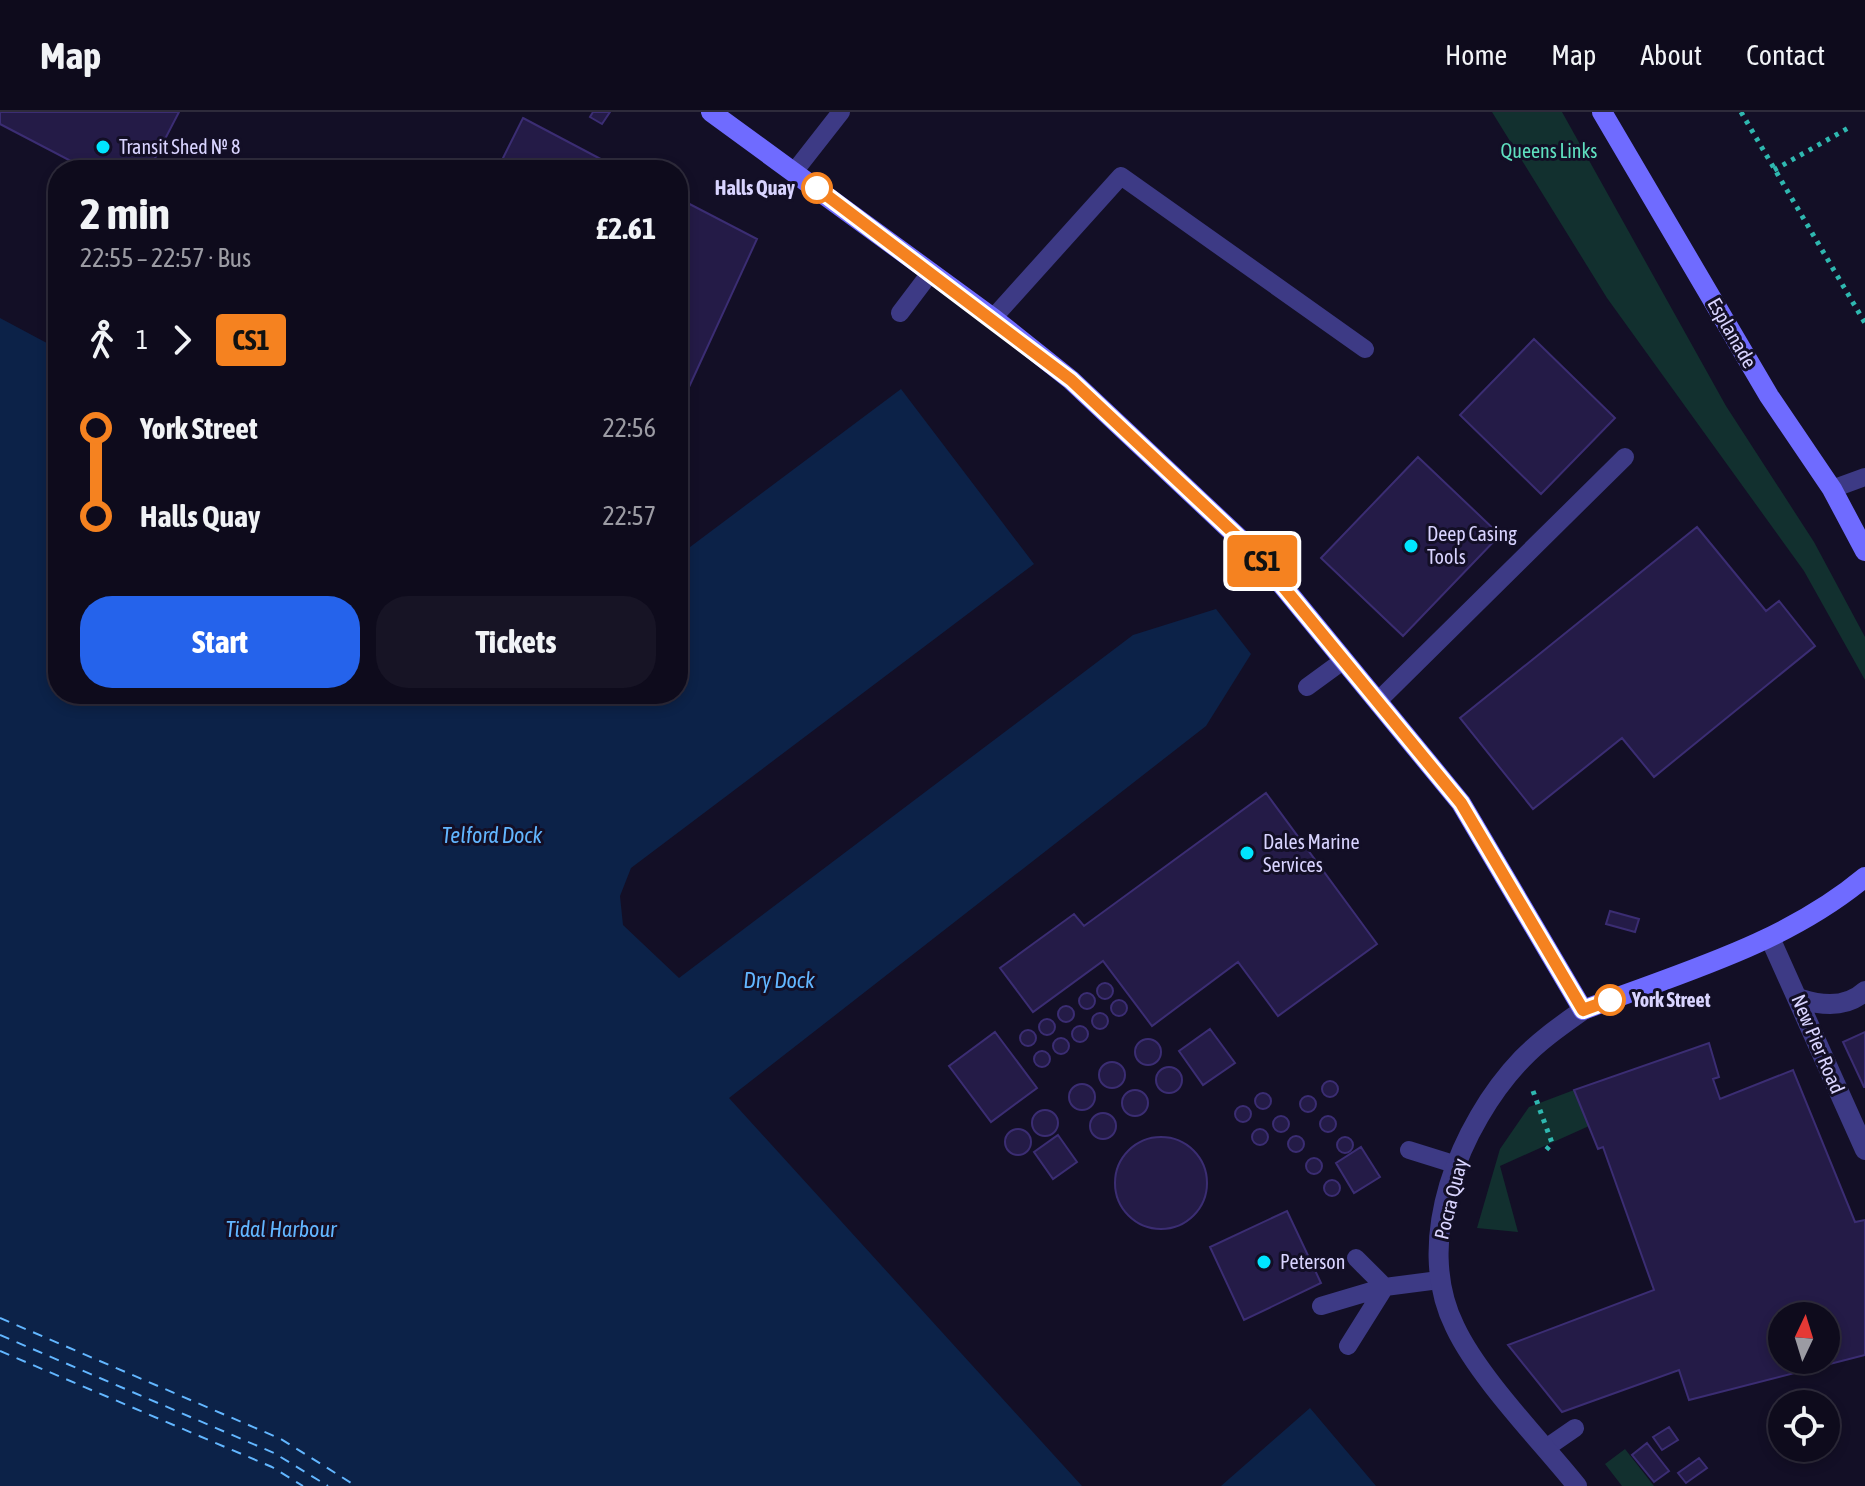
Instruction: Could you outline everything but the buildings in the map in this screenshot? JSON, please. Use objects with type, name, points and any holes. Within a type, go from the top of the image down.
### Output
[{"type":"street","points":[[711,112],[993,318],[1071,380],[1258,556],[1461,803],[1583,1010],[1770,938],[1817,912],[1865,877]]},
{"type":"street","name":"Esplanade","points":[[1602,112],[1769,396],[1832,489],[1865,551]]},
{"type":"street","name":"New Pier Road","points":[[1770,938],[1801,999],[1865,1150]]},
{"type":"street","points":[[1801,999],[1819,1005],[1839,1004],[1865,991]]},
{"type":"street","name":"Pocra Quay","points":[[1573,1485],[1467,1350],[1454,1326],[1439,1280],[1440,1235],[1457,1165],[1478,1116],[1521,1060],[1583,1010]]},
{"type":"lane","points":[[794,172],[841,112]]},
{"type":"lane","points":[[993,318],[1121,176],[1365,349]]},
{"type":"lane","points":[[900,313],[931,272]]},
{"type":"lane","points":[[1379,700],[1625,457]]},
{"type":"lane","points":[[1832,489],[1865,477]]},
{"type":"lane","points":[[1307,687],[1344,660]]},
{"type":"lane","points":[[1409,1150],[1457,1165]]},
{"type":"lane","points":[[1356,1258],[1385,1287]]},
{"type":"lane","points":[[1321,1306],[1385,1287],[1439,1280]]},
{"type":"lane","points":[[1348,1346],[1385,1287]]},
{"type":"lane","points":[[1546,1448],[1575,1428]]},
{"type":"path","points":[[1741,112],[1865,323]]},
{"type":"path","points":[[1774,170],[1850,127]]},
{"type":"path","points":[[1521,1060],[1552,1143],[1546,1150]]},
{"type":"green space","name":"Queens Links","points":[[1492,112],[1562,112],[1726,406],[1814,542],[1865,637],[1865,680],[1804,571],[1607,298]]},
{"type":"green space","points":[[1574,1090],[1589,1126],[1500,1166],[1518,1232],[1477,1228],[1500,1149],[1529,1107]]},
{"type":"green space","points":[[1625,1449],[1654,1486],[1622,1486],[1605,1464]]},
{"type":"water","points":[[0,318],[48,344],[48,704],[688,704],[688,549],[901,389],[1034,564],[631,868],[620,896],[623,925],[679,978],[1133,635],[1216,609],[1251,654],[1206,726],[729,1098],[1082,1486],[0,1486]]},
{"type":"water","points":[[1310,1408],[1376,1486],[1221,1486]]},
{"type":"ferry route","points":[[0,1318],[281,1439],[356,1486]]},
{"type":"ferry route","points":[[0,1335],[274,1453],[328,1486]]},
{"type":"ferry route","points":[[0,1351],[272,1467],[303,1486]]},
{"type":"bus line","name":"CS1","points":[[817,188],[993,318],[1071,380],[1258,556],[1461,803],[1583,1010],[1610,1000]]},
{"type":"place","name":"Transit Shed № 8","points":[[103,147]]},
{"type":"place","name":"Halls Quay","points":[[817,188]]},
{"type":"place","name":"Deep Casing Tools","points":[[1411,546]]},
{"type":"place","name":"Dales Marine Services","points":[[1247,853]]},
{"type":"place","name":"York Street","points":[[1610,1000]]},
{"type":"place","name":"Peterson","points":[[1264,1262]]},
{"type":"water label","name":"Telford Dock","points":[[492,835]]},
{"type":"water label","name":"Dry Dock","points":[[779,980]]},
{"type":"water label","name":"Tidal Harbour","points":[[281,1229]]}]
